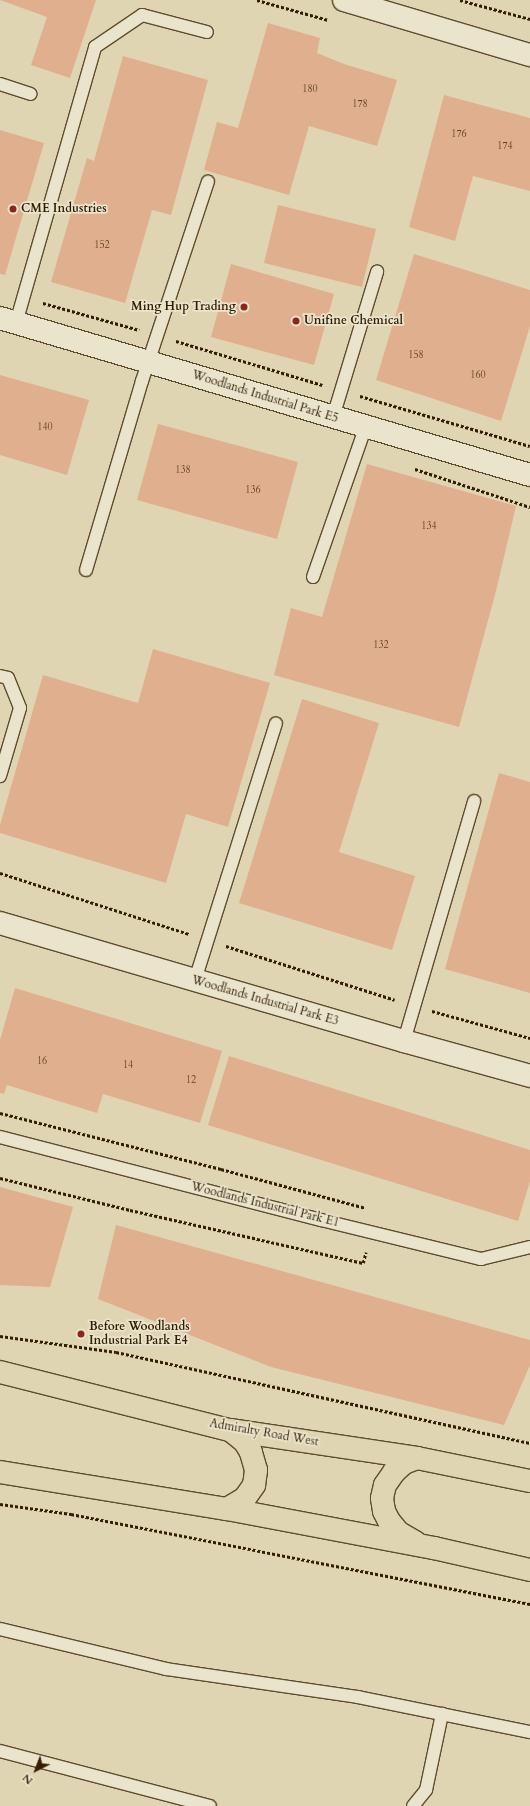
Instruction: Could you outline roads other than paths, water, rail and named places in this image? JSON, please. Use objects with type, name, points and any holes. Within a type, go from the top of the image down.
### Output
[{"type":"main road","name":"Admiralty Road West","points":[[0,1372],[230,1430],[417,1458],[530,1481]]},
{"type":"main road","points":[[227,1509],[245,1498],[254,1485],[256,1470],[252,1452],[245,1442],[230,1430]]},
{"type":"main road","points":[[417,1458],[404,1463],[394,1472],[385,1485],[382,1498],[384,1510],[389,1521],[398,1532],[421,1545]]},
{"type":"main road","points":[[0,1472],[227,1509],[421,1545],[530,1570]]},
{"type":"street","points":[[344,0],[530,55]]},
{"type":"street","name":"Woodlands Industrial Park E5","points":[[8,321],[149,361],[530,475]]},
{"type":"street","name":"Woodlands Industrial Park E3","points":[[0,923],[404,1042],[530,1076]]},
{"type":"lane","points":[[8,321],[95,47],[142,15],[207,32]]},
{"type":"lane","points":[[0,84],[30,94]]},
{"type":"lane","points":[[86,570],[149,361],[208,182]]},
{"type":"lane","points":[[333,417],[377,272]]},
{"type":"lane","points":[[313,577],[366,426]]},
{"type":"lane","points":[[0,676],[8,678],[20,708],[0,776]]},
{"type":"lane","points":[[194,980],[276,723]]},
{"type":"lane","points":[[404,1042],[474,801]]},
{"type":"lane","name":"Woodlands Industrial Park E1","points":[[0,1137],[368,1232],[481,1259],[530,1247]]},
{"type":"lane","points":[[0,1629],[166,1670],[358,1697],[530,1732]]},
{"type":"lane","points":[[414,1806],[426,1790],[442,1714]]},
{"type":"lane","points":[[0,1751],[210,1806]]},
{"type":"place","name":"CME Industries","points":[[13,209]]},
{"type":"place","name":"Ming Hup Trading","points":[[244,307]]},
{"type":"place","name":"Unifine Chemical","points":[[296,321]]},
{"type":"place","name":"Before Woodlands Industrial Park E4","points":[[81,1334]]}]
